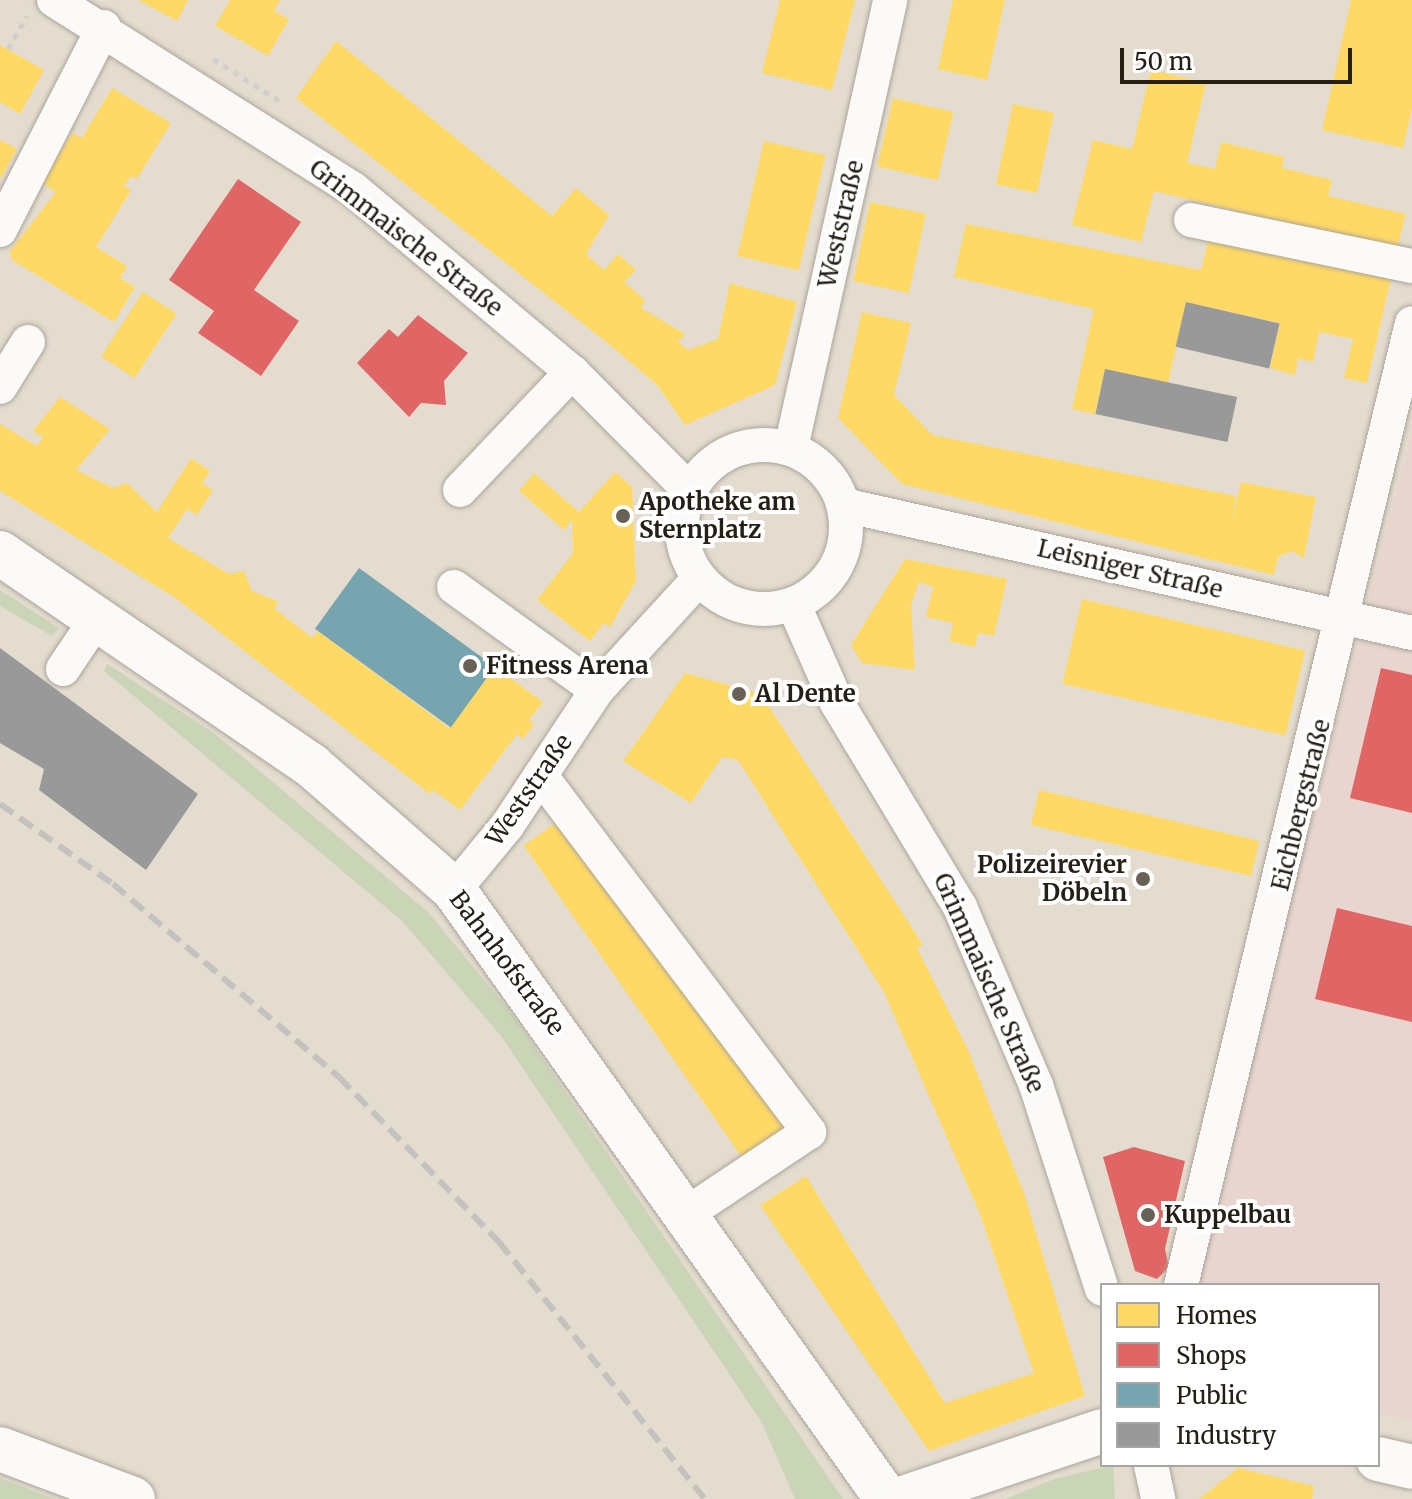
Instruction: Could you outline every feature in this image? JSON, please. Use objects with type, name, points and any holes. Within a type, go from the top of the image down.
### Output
[{"type":"main road","name":"Bahnhofstraße","points":[[0,553],[98,617],[335,784],[454,890],[887,1499]]},
{"type":"main road","points":[[900,1499],[1100,1432]]},
{"type":"main road","points":[[0,1449],[133,1499]]},
{"type":"main road","points":[[1380,1459],[1412,1467]]},
{"type":"street","name":"Grimmaische Straße","points":[[54,0],[104,27],[353,189],[572,372],[688,489]]},
{"type":"street","name":"Weststraße","points":[[791,448],[890,0]]},
{"type":"street","points":[[2,223],[104,27]]},
{"type":"street","points":[[1191,220],[1412,266]]},
{"type":"street","name":"Eichbergstraße","points":[[1181,1283],[1346,618],[1412,323]]},
{"type":"street","points":[[0,387],[28,342]]},
{"type":"street","points":[[460,490],[572,372]]},
{"type":"street","points":[[742,448],[791,448],[824,465],[848,506],[843,546],[821,584],[795,608],[735,604],[697,581],[681,537],[688,489],[742,448]]},
{"type":"street","name":"Leisniger Straße","points":[[848,506],[1412,633]]},
{"type":"street","name":"Weststraße","points":[[454,890],[541,776],[597,690],[697,581]]},
{"type":"street","points":[[454,587],[597,690]]},
{"type":"street","name":"Grimmaische Straße","points":[[795,608],[837,703],[960,907],[1036,1085],[1100,1283]]},
{"type":"street","points":[[63,669],[98,617]]},
{"type":"street","points":[[541,776],[809,1132],[686,1214]]},
{"type":"street","points":[[1151,1467],[1158,1499]]},
{"type":"path","points":[[8,49],[23,24]]},
{"type":"shaded area","points":[[1412,433],[1412,1421],[1380,1413],[1380,1283],[1193,1283]]},
{"type":"green space","points":[[0,590],[59,628],[52,636],[0,606]]},
{"type":"green space","points":[[107,664],[214,733],[428,912],[512,1014],[843,1499],[795,1499],[761,1421],[501,1036],[402,921],[104,671]]},
{"type":"green space","points":[[1113,1467],[1115,1499],[1005,1499],[1054,1479]]},
{"type":"green space","points":[[0,1478],[55,1499],[0,1499]]},
{"type":"building: Homes","points":[[138,0],[188,0],[177,21]]},
{"type":"building: Homes","points":[[230,0],[280,0],[274,11],[289,19],[268,56],[215,26]]},
{"type":"building: Homes","points":[[780,0],[855,0],[832,90],[762,73]]},
{"type":"building: Homes","points":[[953,0],[1005,0],[987,80],[938,69]]},
{"type":"building: Homes","points":[[1351,0],[1412,0],[1412,108],[1403,148],[1322,130]]},
{"type":"building: Homes","points":[[336,41],[552,216],[576,188],[609,215],[586,254],[604,270],[618,254],[636,270],[624,282],[645,300],[641,308],[685,334],[678,342],[688,350],[718,339],[730,283],[797,302],[775,385],[685,425],[657,385],[610,345],[296,98]]},
{"type":"building: Homes","points":[[0,45],[44,70],[20,114],[0,102]]},
{"type":"building: Homes","points":[[1151,70],[1206,83],[1187,163],[1215,169],[1221,142],[1284,157],[1282,168],[1332,180],[1328,196],[1406,214],[1397,248],[1236,216],[1238,211],[1154,191],[1141,242],[1072,225],[1093,140],[1132,149]]},
{"type":"building: Homes","points":[[112,88],[171,123],[137,179],[131,176],[124,186],[131,190],[96,247],[127,266],[120,278],[135,287],[114,322],[12,260],[10,251],[56,192],[42,183],[72,133],[82,138]]},
{"type":"building: Homes","points":[[893,98],[953,112],[938,180],[877,166]]},
{"type":"building: Homes","points":[[1013,104],[1054,113],[1037,193],[996,184]]},
{"type":"building: Homes","points":[[1,140],[17,149],[0,179],[0,143]]},
{"type":"building: Homes","points":[[764,141],[825,155],[799,270],[737,256]]},
{"type":"building: Homes","points":[[870,202],[926,214],[909,293],[853,281]]},
{"type":"building: Homes","points":[[966,224],[1201,270],[1209,237],[1391,278],[1367,383],[1344,378],[1353,339],[1319,332],[1313,362],[1298,358],[1295,375],[1270,368],[1280,323],[1186,302],[1168,383],[1105,369],[1095,414],[1072,409],[1094,309],[954,277]]},
{"type":"building: Homes","points":[[143,292],[177,314],[135,378],[101,357]]},
{"type":"building: Homes","points":[[862,312],[911,323],[894,395],[932,435],[1236,496],[1232,522],[1241,482],[1316,497],[1304,558],[1292,551],[1278,557],[1274,575],[902,484],[838,418]]},
{"type":"building: Homes","points":[[60,397],[110,429],[76,470],[113,488],[127,483],[157,512],[191,458],[210,471],[202,483],[213,490],[197,515],[187,509],[168,538],[229,574],[244,571],[252,591],[279,602],[274,608],[312,638],[318,631],[449,728],[495,667],[543,702],[529,720],[534,724],[523,739],[517,734],[460,810],[433,790],[430,794],[174,597],[0,491],[0,424],[37,446],[43,437],[33,431]]},
{"type":"building: Homes","points":[[615,472],[632,487],[636,581],[610,627],[604,623],[590,641],[537,600],[573,553],[572,519],[564,530],[519,491],[534,473],[579,512]]},
{"type":"building: Homes","points":[[905,559],[1007,579],[994,636],[978,633],[975,647],[949,641],[953,623],[926,617],[933,587],[919,582],[911,605],[915,670],[862,663],[851,645]]},
{"type":"building: Homes","points":[[1082,599],[1305,651],[1286,735],[1062,684]]},
{"type":"building: Homes","points":[[685,673],[761,694],[923,945],[917,948],[968,1050],[1025,1196],[1085,1396],[929,1451],[760,1205],[806,1176],[945,1403],[1034,1373],[980,1214],[884,992],[738,760],[722,757],[691,803],[623,761]]},
{"type":"building: Homes","points":[[1039,790],[1259,841],[1251,876],[1031,825]]},
{"type":"building: Homes","points":[[567,815],[786,1127],[742,1157],[524,845]]},
{"type":"building: Homes","points":[[1238,1468],[1314,1486],[1312,1499],[1199,1499]]},
{"type":"building: Shops","points":[[238,179],[301,222],[254,290],[299,321],[261,376],[198,333],[214,311],[169,280]]},
{"type":"building: Shops","points":[[418,315],[468,353],[444,381],[446,405],[421,403],[409,417],[357,363],[389,329],[398,337]]},
{"type":"building: Shops","points":[[1381,668],[1412,675],[1412,813],[1350,798]]},
{"type":"building: Shops","points":[[1337,908],[1412,926],[1412,1022],[1315,999]]},
{"type":"building: Shops","name":"Kuppelbau","points":[[1134,1147],[1185,1161],[1165,1249],[1169,1267],[1157,1279],[1135,1271],[1103,1157]]},
{"type":"building: Public","points":[[359,568],[495,667],[451,727],[315,629]]},
{"type":"building: Industry","points":[[1186,302],[1280,324],[1269,368],[1176,347]]},
{"type":"building: Industry","points":[[1105,369],[1237,397],[1227,442],[1095,414]]},
{"type":"building: Industry","points":[[0,648],[198,794],[146,870],[39,790],[44,769],[0,743]]},
{"type":"railway","points":[[0,804],[113,884],[339,1077],[499,1242],[705,1499]]},
{"type":"place","name":"Apotheke am Sternplatz","points":[[623,516]]},
{"type":"place","name":"Fitness Arena","points":[[470,666]]},
{"type":"place","name":"Al Dente","points":[[739,694]]},
{"type":"place","name":"Polizeirevier Döbeln","points":[[1143,879]]},
{"type":"place","name":"Kuppelbau","points":[[1148,1215]]}]
